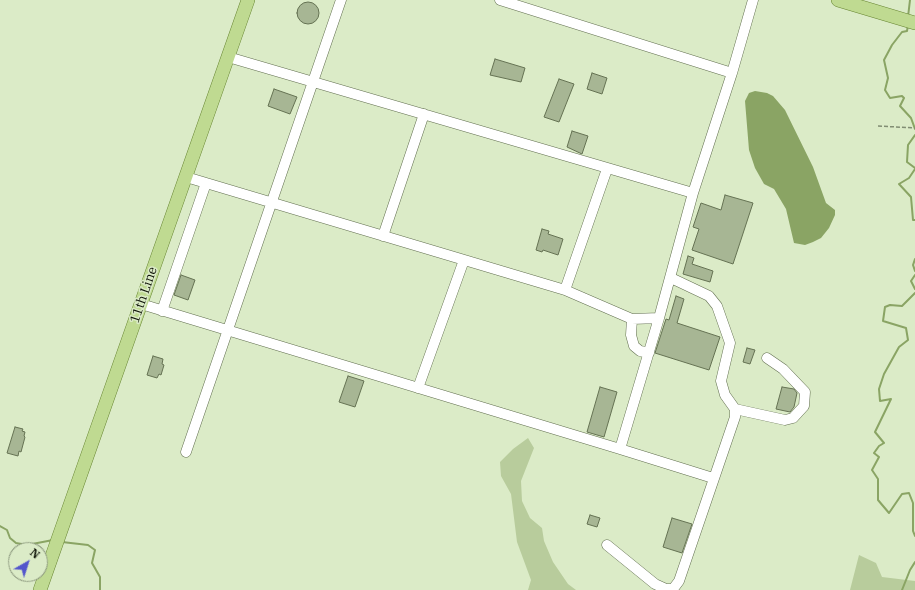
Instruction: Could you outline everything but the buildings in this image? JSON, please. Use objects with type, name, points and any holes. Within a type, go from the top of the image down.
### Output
[{"type":"main road","name":"11th Line","points":[[40,590],[248,0]]},
{"type":"main road","points":[[838,0],[915,22]]},
{"type":"lane","points":[[186,452],[341,0]]},
{"type":"lane","points":[[500,0],[732,73]]},
{"type":"lane","points":[[620,449],[660,318],[693,193],[732,73],[752,0]]},
{"type":"lane","points":[[228,57],[693,193]]},
{"type":"lane","points":[[383,236],[424,114]]},
{"type":"lane","points":[[566,290],[607,169]]},
{"type":"lane","points":[[186,177],[566,290],[632,319],[660,318]]},
{"type":"lane","points":[[162,311],[206,183]]},
{"type":"lane","points":[[418,388],[464,260]]},
{"type":"lane","points":[[608,545],[655,584],[666,589],[673,589],[679,581],[735,416],[735,409],[724,395],[721,382],[730,343],[717,306],[709,296],[671,278]]},
{"type":"lane","points":[[141,304],[713,478]]},
{"type":"lane","points":[[632,319],[631,334],[634,346],[640,351],[649,353]]},
{"type":"lane","points":[[735,409],[785,420],[793,418],[804,406],[805,392],[783,369],[767,358]]},
{"type":"path","points":[[878,126],[915,128]]},
{"type":"shaded area","points":[[755,91],[767,93],[773,96],[785,110],[813,167],[826,203],[835,210],[835,215],[829,228],[821,238],[805,245],[794,243],[786,209],[774,189],[764,184],[755,168],[749,150],[745,101],[749,93]]},
{"type":"shaded area","points":[[528,438],[534,448],[521,481],[522,501],[530,518],[542,528],[544,541],[553,562],[568,584],[576,590],[528,590],[531,580],[517,542],[511,494],[501,476],[500,462],[513,449]]},
{"type":"shaded area","points":[[859,555],[876,563],[882,577],[915,581],[915,590],[850,590]]},
{"type":"waterway","points":[[908,17],[910,0]]},
{"type":"waterway","points":[[908,25],[907,31],[902,32],[892,45],[884,60],[888,78],[885,90],[890,98],[902,96],[904,98],[900,106],[911,118],[915,129]]},
{"type":"waterway","points":[[915,135],[908,145],[907,162],[915,168]]},
{"type":"waterway","points":[[915,169],[909,178],[899,184],[911,197],[913,220],[915,220]]},
{"type":"waterway","points":[[915,259],[913,265],[915,271]]},
{"type":"waterway","points":[[915,275],[911,281],[915,289]]},
{"type":"waterway","points":[[915,293],[902,306],[890,305],[885,307],[883,321],[906,328],[908,340],[899,347],[884,374],[879,389],[880,401],[891,399],[875,432],[884,443],[879,446],[874,453],[879,457],[872,470],[878,479],[878,500],[889,513],[902,494],[909,493],[913,503],[913,531],[915,536]]},
{"type":"waterway","points":[[0,526],[7,530],[10,538],[16,543],[27,545],[53,540]]},
{"type":"waterway","points":[[62,542],[88,545],[95,550],[92,563],[100,577],[100,590]]},
{"type":"waterway","points":[[902,590],[915,562]]}]
